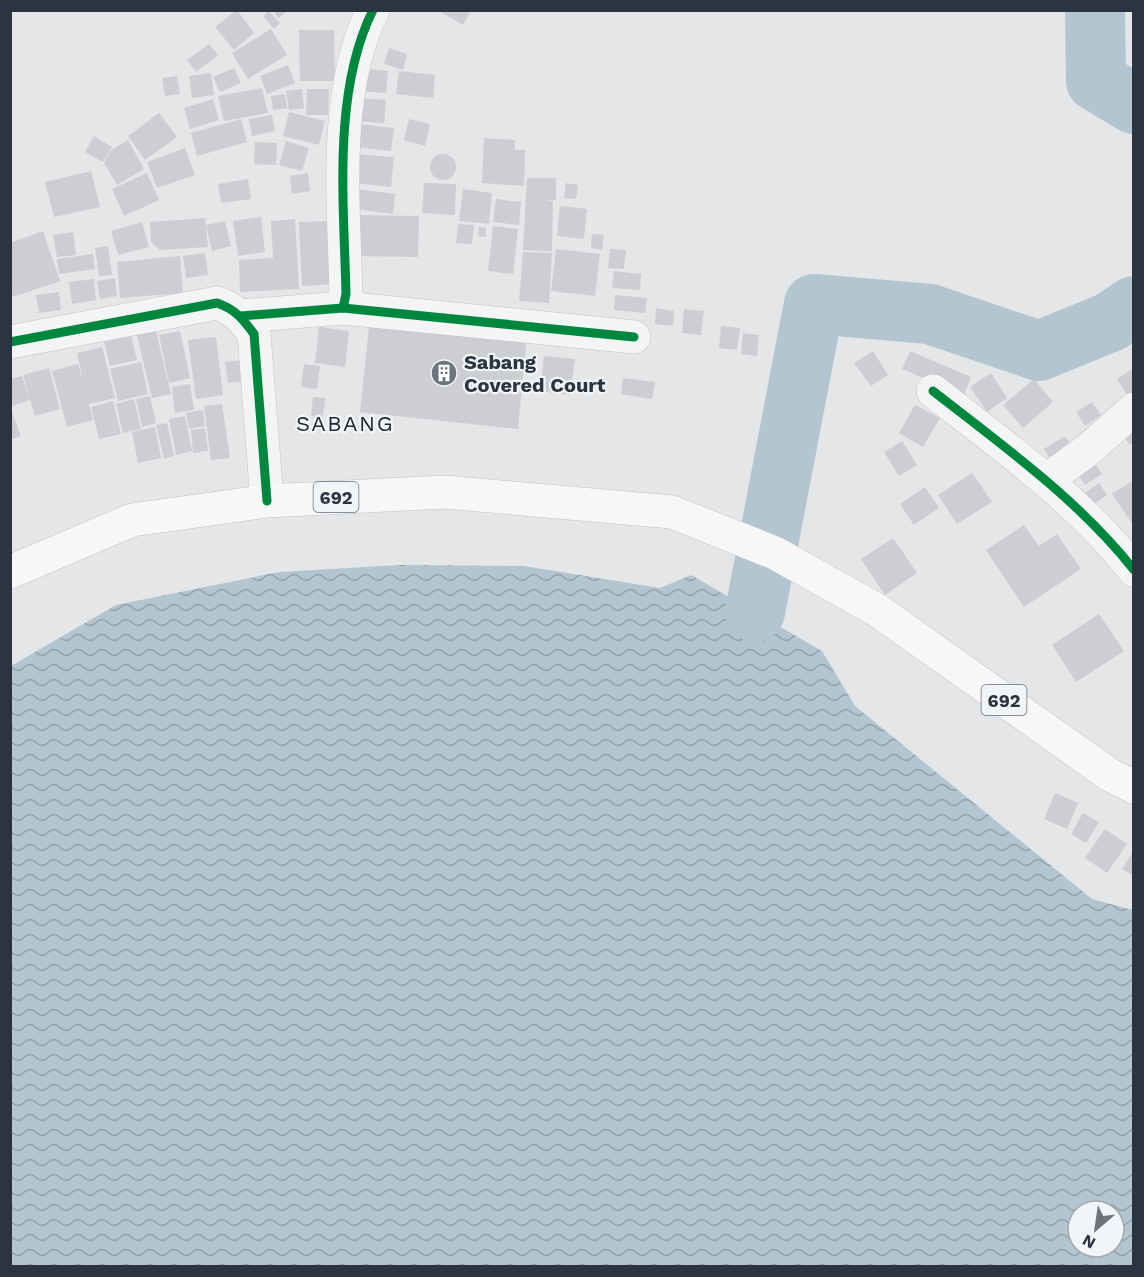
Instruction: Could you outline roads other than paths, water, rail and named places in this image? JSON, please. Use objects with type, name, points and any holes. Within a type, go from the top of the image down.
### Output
[{"type":"main road","name":"692","points":[[10,572],[132,520],[267,501],[444,492],[672,512],[776,553],[877,610],[1110,775],[1134,787]]},
{"type":"street","points":[[344,308],[346,294],[344,203],[347,90],[360,38],[374,10]]},
{"type":"street","points":[[10,342],[217,303],[230,308],[241,316],[254,334],[267,501]]},
{"type":"street","points":[[241,316],[344,308],[634,337]]},
{"type":"street","points":[[933,391],[1047,480],[1117,549],[1134,570]]},
{"type":"street","points":[[1047,480],[1089,449],[1134,409]]},
{"type":"water","points":[[400,565],[524,566],[660,588],[691,575],[822,651],[855,706],[1092,899],[1133,910],[1133,1266],[11,1266],[11,666],[116,605],[279,572]]},
{"type":"waterway","points":[[1095,10],[1096,81],[1134,104]]},
{"type":"waterway","points":[[755,612],[814,304],[930,314],[1039,351],[1110,322],[1134,306]]},
{"type":"place","name":"Sabang Covered Court","points":[[444,373]]},
{"type":"district","name":"SABANG","points":[[345,423]]}]
